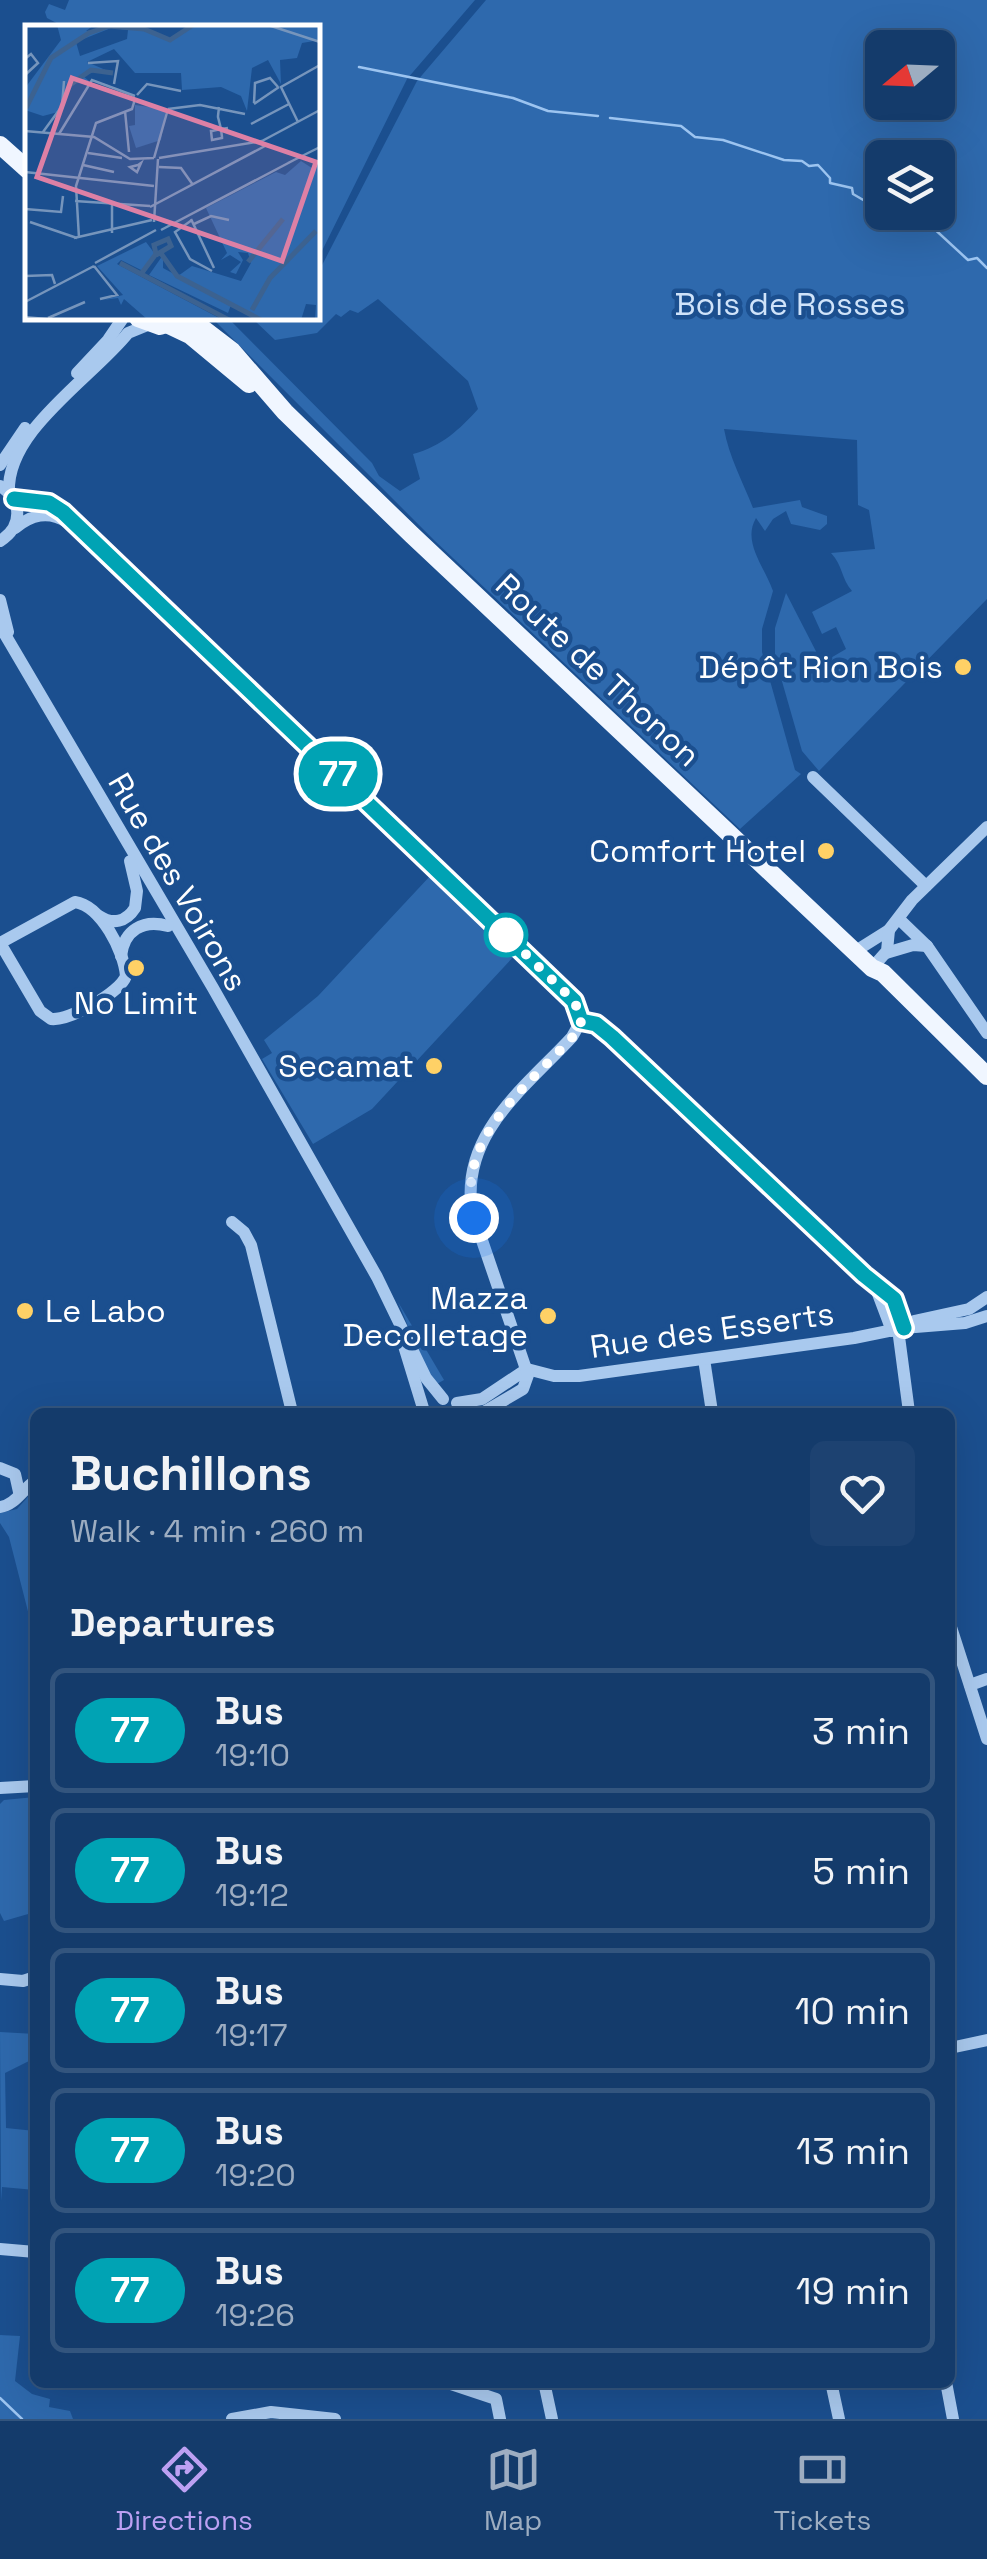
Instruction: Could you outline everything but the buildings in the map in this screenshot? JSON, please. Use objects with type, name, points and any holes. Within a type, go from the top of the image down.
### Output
[{"type":"main road","points":[[0,144],[25,167]]},
{"type":"main road","name":"Route de Thonon","points":[[196,320],[236,355],[285,412]]},
{"type":"main road","points":[[144,321],[176,321]]},
{"type":"main road","name":"Route de Thonon","points":[[176,321],[285,412],[854,952],[883,973],[987,1076]]},
{"type":"main road","name":"Route de Thonon","points":[[872,968],[877,979],[987,1090]]},
{"type":"street","points":[[0,465],[16,438],[122,320]]},
{"type":"street","points":[[0,554],[18,516],[8,492],[10,468],[24,442],[144,321]]},
{"type":"street","points":[[8,492],[59,508],[574,1001],[581,1021],[572,1037],[492,1124],[477,1150],[471,1174],[474,1218],[528,1379],[523,1389],[491,1408]]},
{"type":"street","points":[[7,536],[29,518],[47,514],[78,528]]},
{"type":"street","name":"Rue des Voirons","points":[[0,600],[15,654]]},
{"type":"street","name":"Rue des Voirons","points":[[0,626],[194,955],[374,1270],[426,1378],[443,1399]]},
{"type":"street","name":"Rue des Voirons","points":[[72,752],[130,861],[239,1038]]},
{"type":"street","points":[[814,777],[926,886]]},
{"type":"street","points":[[854,952],[894,924],[926,886],[987,828]]},
{"type":"street","points":[[99,916],[109,921],[121,920],[135,908],[137,891],[130,861]]},
{"type":"street","points":[[71,902],[87,904],[99,916],[121,956],[126,976],[121,987],[68,1018],[56,1020],[40,1011],[0,942],[71,902]]},
{"type":"street","points":[[121,956],[126,938],[136,928],[151,923],[168,926]]},
{"type":"street","points":[[894,924],[928,946],[987,1033]]},
{"type":"street","points":[[872,968],[886,953],[894,924]]},
{"type":"street","points":[[886,953],[913,945],[928,946]]},
{"type":"street","points":[[581,1021],[596,1024],[612,1037],[874,1284],[916,1310],[942,1314]]},
{"type":"street","points":[[232,1222],[244,1232],[250,1246],[291,1408]]},
{"type":"street","points":[[874,1284],[898,1329]]},
{"type":"street","name":"Rue des Esserts","points":[[898,1329],[918,1319],[968,1308],[987,1297]]},
{"type":"street","points":[[894,1299],[908,1408]]},
{"type":"street","name":"Rue des Voirons","points":[[396,1314],[420,1408]]},
{"type":"street","name":"Rue des Esserts","points":[[527,1369],[567,1377],[987,1319]]},
{"type":"street","points":[[704,1359],[711,1408]]},
{"type":"street","points":[[425,1408],[443,1399],[462,1408],[527,1369]]},
{"type":"street","points":[[5,1467],[30,1477]]},
{"type":"street","points":[[5,1467],[19,1492]]},
{"type":"street","points":[[0,1507],[12,1503],[30,1483]]},
{"type":"street","points":[[955,1639],[987,1739]]},
{"type":"street","points":[[970,1685],[987,1679]]},
{"type":"street","points":[[0,1788],[30,1786]]},
{"type":"street","points":[[0,1979],[22,1982],[30,1979]]},
{"type":"street","points":[[955,2047],[987,2040]]},
{"type":"street","points":[[0,2249],[30,2252]]},
{"type":"street","points":[[463,2388],[496,2400],[500,2419]]},
{"type":"street","points":[[545,2388],[552,2419]]},
{"type":"street","points":[[832,2388],[839,2419]]},
{"type":"street","points":[[947,2388],[953,2419]]},
{"type":"street","points":[[232,2419],[271,2412],[336,2419]]},
{"type":"green space","points":[[69,0],[475,0],[407,79],[320,255],[320,25],[60,25],[47,18],[45,12],[49,4],[65,10]]},
{"type":"green space","name":"Bois de Rosses","points":[[486,0],[987,0],[987,599],[819,771],[802,751],[775,657],[775,628],[786,593],[822,663],[846,649],[836,627],[822,634],[812,612],[852,591],[831,553],[875,549],[869,510],[858,505],[857,440],[724,429],[753,508],[800,500],[802,507],[827,516],[827,524],[820,530],[791,524],[786,511],[773,519],[765,531],[756,518],[752,527],[753,545],[773,591],[762,629],[762,652],[795,770],[801,774],[740,829],[436,542],[214,320],[230,320],[372,463],[379,476],[400,491],[420,479],[413,454],[449,436],[478,409],[468,381],[378,299],[358,313],[350,310],[341,317],[336,314],[317,333],[275,340],[254,320],[320,320],[320,269],[417,81]]},
{"type":"green space","points":[[431,875],[515,955],[372,1109],[313,1144],[262,1059],[272,1053],[264,1040],[318,996]]},
{"type":"green space","points":[[398,1302],[444,1380],[435,1385],[428,1374]]},
{"type":"green space","points":[[30,1495],[30,1619],[9,1537],[0,1523],[0,1513],[17,1509]]},
{"type":"green space","points":[[30,1797],[30,1913],[4,1921],[0,1913],[0,1804],[4,1800]]},
{"type":"green space","points":[[0,2032],[30,2034],[30,2060],[5,2073],[6,2128],[30,2130],[30,2190],[2,2187],[1,2201]]},
{"type":"green space","points":[[0,2335],[20,2336],[15,2381],[32,2394],[50,2399],[49,2407],[70,2411],[73,2419],[0,2419]]},
{"type":"waterway","points":[[359,67],[513,98],[548,111],[598,116]]},
{"type":"waterway","points":[[610,118],[681,126],[695,137],[723,140],[784,160],[818,165],[830,183],[852,188],[853,194],[865,201]]},
{"type":"waterway","points":[[936,230],[968,260],[977,258],[987,268]]},
{"type":"waterway","points":[[0,2398],[22,2419]]},
{"type":"bus line","name":"77","points":[[14,499],[43,501],[59,508],[574,1001],[581,1021],[596,1024],[612,1037],[894,1299],[904,1328]]},
{"type":"place","name":"Dépôt Rion Bois","points":[[963,667]]},
{"type":"place","name":"Comfort Hotel","points":[[826,851]]},
{"type":"place","name":"No Limit","points":[[136,968]]},
{"type":"place","name":"Secamat","points":[[434,1066]]},
{"type":"place","name":"Le Labo","points":[[25,1311]]},
{"type":"place","name":"Mazza Decolletage","points":[[548,1316]]},
{"type":"route","points":[[474,1218],[470,1184],[481,1141],[499,1115],[577,1032],[582,1019],[574,1001],[506,935]]}]
